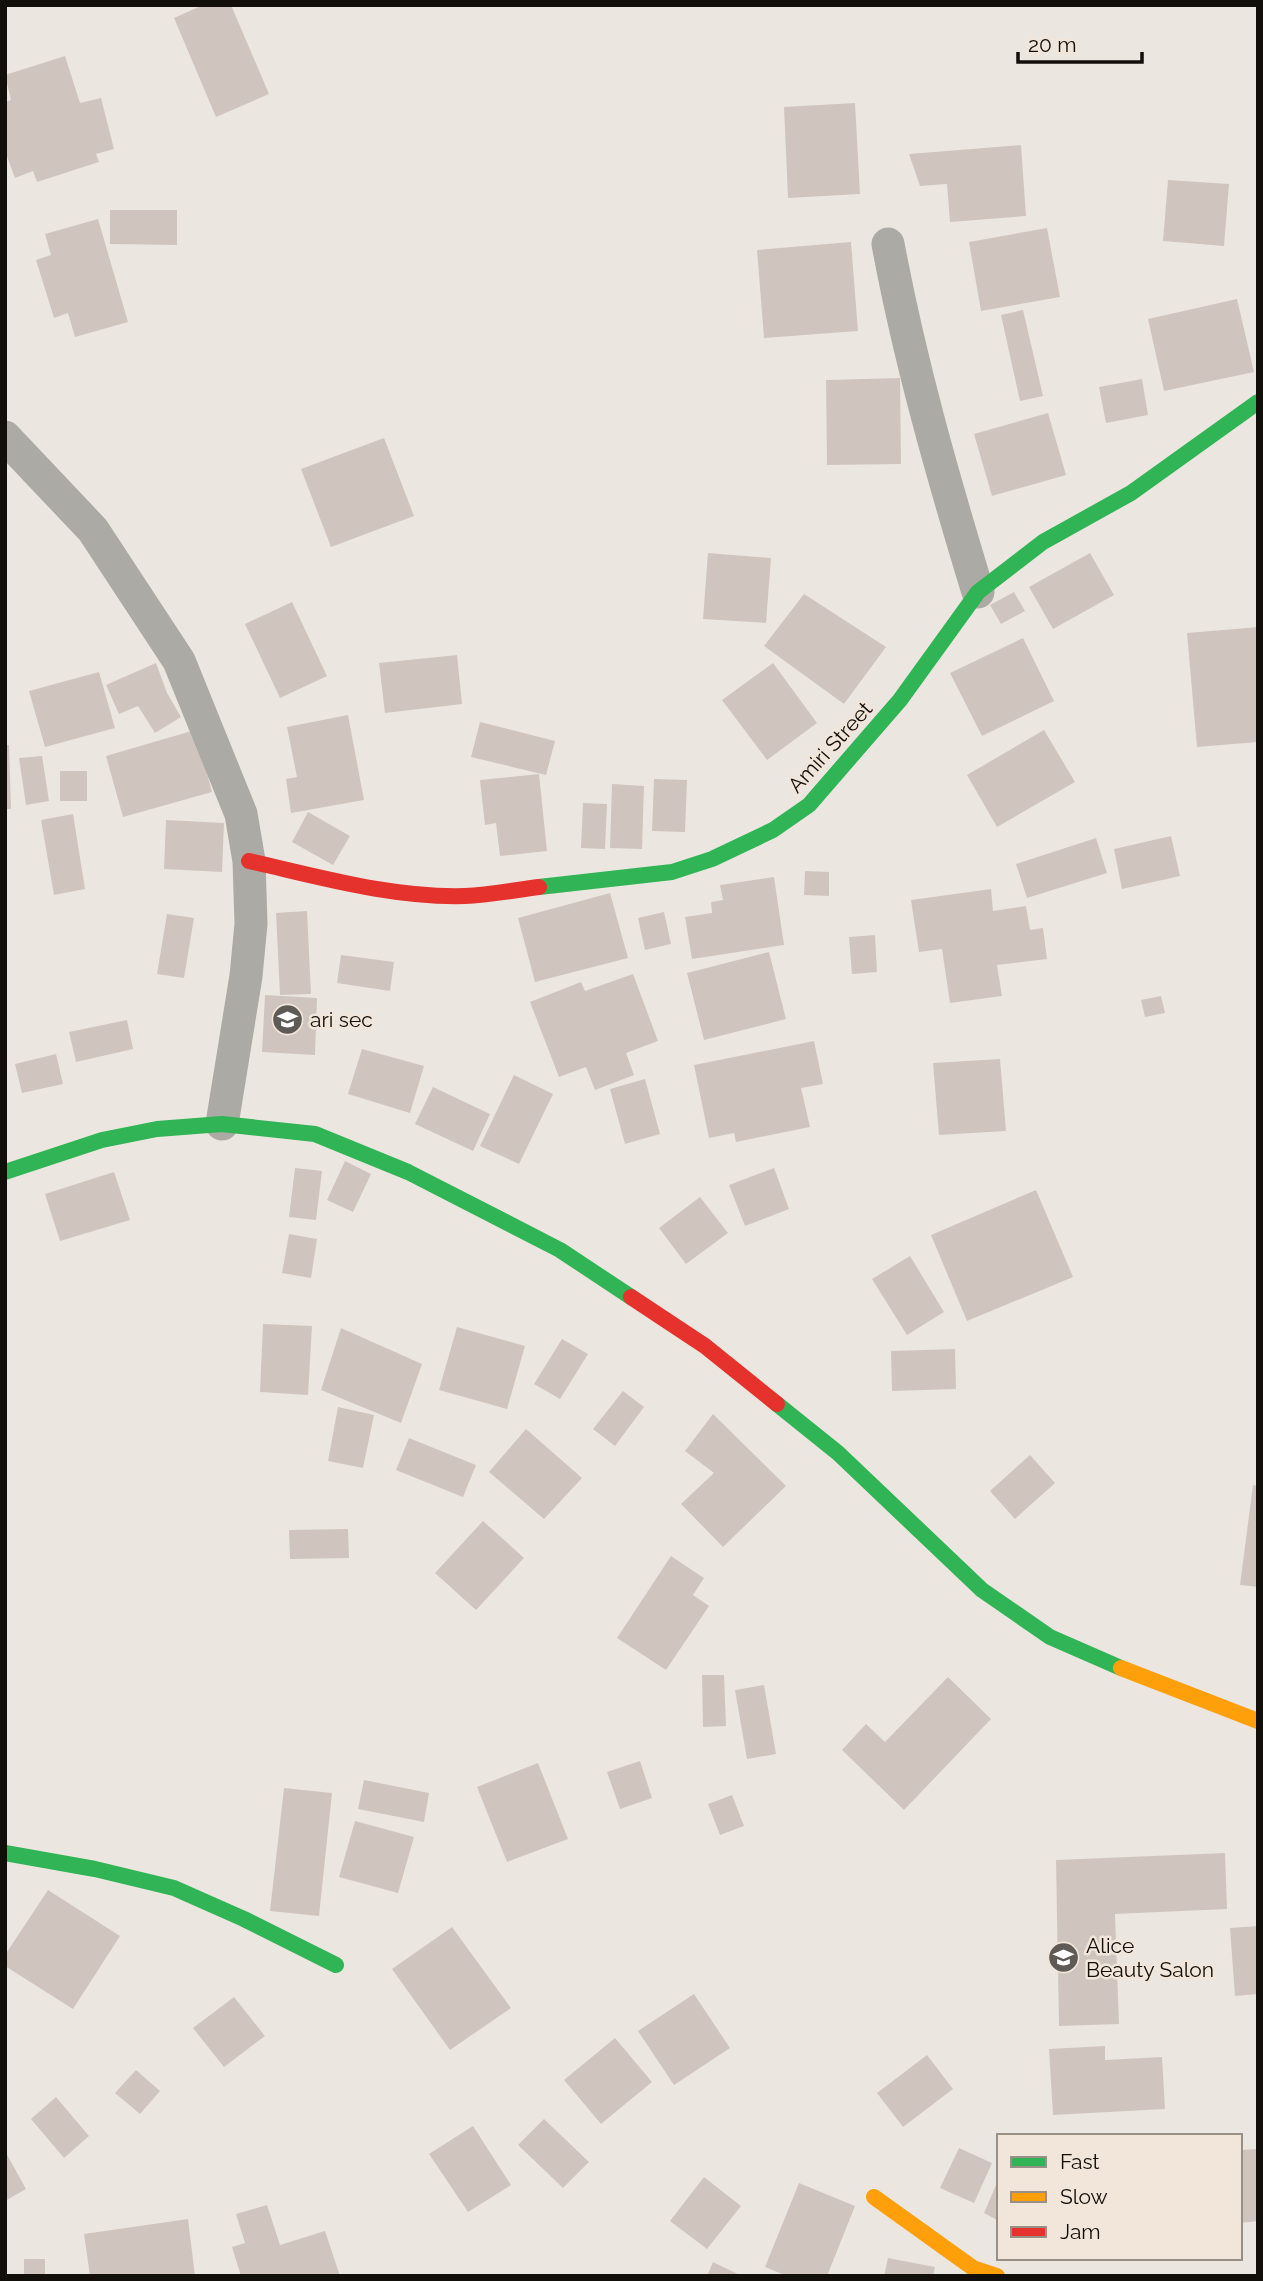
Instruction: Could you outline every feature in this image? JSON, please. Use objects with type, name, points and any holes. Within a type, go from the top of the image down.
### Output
[{"type":"street","points":[[888,244],[901,315],[939,466],[978,592]]},
{"type":"street","name":"Amiri Street","points":[[249,861],[364,887],[416,894],[466,896],[672,872],[712,859],[774,830],[809,806],[900,699],[978,592],[1042,542],[1131,492],[1258,402]]},
{"type":"street","points":[[5,437],[93,530],[179,661],[242,814],[249,861],[250,937],[222,1124]]},
{"type":"street","points":[[5,1172],[102,1140],[158,1129],[222,1124],[314,1134],[408,1172],[560,1250],[705,1346],[838,1453],[982,1590],[1050,1637],[1134,1674],[1258,1721]]},
{"type":"street","points":[[5,1853],[95,1869],[174,1888],[336,1965]]},
{"type":"street","points":[[874,2197],[973,2268],[997,2276]]},
{"type":"building","points":[[203,5],[231,5],[269,94],[216,117],[174,18]]},
{"type":"building","points":[[65,56],[80,103],[101,98],[114,149],[96,154],[99,162],[37,182],[33,171],[15,178],[5,151],[5,102],[11,100],[5,75]]},
{"type":"building","points":[[855,103],[860,194],[788,198],[784,107]]},
{"type":"building","points":[[1021,145],[1026,216],[950,222],[947,184],[920,186],[909,154]]},
{"type":"building","points":[[1168,180],[1229,184],[1224,246],[1163,241]]},
{"type":"building","points":[[110,210],[177,210],[177,245],[110,244]]},
{"type":"building","points":[[98,219],[128,322],[75,337],[68,313],[54,318],[36,260],[51,255],[45,234]]},
{"type":"building","points":[[1047,228],[1060,297],[981,311],[969,242]]},
{"type":"building","points":[[851,242],[858,331],[764,338],[757,250]]},
{"type":"building","points":[[1237,299],[1254,372],[1164,391],[1148,319]]},
{"type":"building","points":[[1023,310],[1043,396],[1020,401],[1001,315]]},
{"type":"building","points":[[900,378],[901,464],[827,465],[826,380]]},
{"type":"building","points":[[1142,379],[1148,415],[1106,423],[1099,387]]},
{"type":"building","points":[[1048,413],[1066,475],[992,496],[974,434]]},
{"type":"building","points":[[384,438],[414,516],[331,547],[301,469]]},
{"type":"building","points":[[708,553],[771,558],[766,623],[703,619]]},
{"type":"building","points":[[1090,553],[1114,595],[1053,629],[1029,587]]},
{"type":"building","points":[[1014,592],[1025,611],[1001,624],[990,605]]},
{"type":"building","points":[[804,594],[886,647],[844,704],[764,646]]},
{"type":"building","points":[[292,602],[327,676],[280,698],[245,624]]},
{"type":"building","points":[[1258,627],[1258,742],[1197,747],[1187,633]]},
{"type":"building","points":[[1023,638],[1054,701],[982,736],[950,673]]},
{"type":"building","points":[[457,655],[462,704],[385,713],[379,663]]},
{"type":"building","points":[[156,663],[167,693],[181,717],[155,733],[138,706],[119,714],[106,685]]},
{"type":"building","points":[[773,663],[817,723],[767,760],[722,700]]},
{"type":"building","points":[[99,672],[115,728],[45,747],[29,691]]},
{"type":"building","points":[[348,715],[364,800],[291,813],[286,779],[297,777],[287,727]]},
{"type":"building","points":[[480,722],[555,741],[546,775],[471,757]]},
{"type":"building","points":[[195,730],[212,792],[123,817],[106,756]]},
{"type":"building","points":[[1044,730],[1075,782],[997,827],[967,775]]},
{"type":"building","points":[[5,745],[9,745],[11,809],[5,809]]},
{"type":"building","points":[[42,756],[49,801],[26,805],[19,758]]},
{"type":"building","points":[[60,771],[87,771],[87,801],[60,801]]},
{"type":"building","points":[[539,774],[547,851],[500,856],[496,823],[485,825],[480,780]]},
{"type":"building","points":[[654,779],[687,780],[685,832],[652,831]]},
{"type":"building","points":[[612,784],[644,786],[642,849],[610,848]]},
{"type":"building","points":[[583,803],[607,804],[605,849],[581,848]]},
{"type":"building","points":[[308,812],[350,836],[333,865],[292,842]]},
{"type":"building","points":[[73,814],[85,889],[54,895],[41,820]]},
{"type":"building","points":[[166,820],[224,823],[222,872],[164,869]]},
{"type":"building","points":[[1171,836],[1180,876],[1122,889],[1114,849]]},
{"type":"building","points":[[1096,838],[1107,873],[1027,898],[1016,864]]},
{"type":"building","points":[[805,871],[829,872],[829,896],[804,895]]},
{"type":"building","points":[[774,877],[784,945],[692,959],[685,917],[712,913],[711,902],[723,900],[720,885]]},
{"type":"building","points":[[991,889],[993,911],[1026,906],[1030,930],[1043,928],[1047,959],[997,965],[1002,996],[950,1003],[942,949],[919,952],[911,900]]},
{"type":"building","points":[[610,893],[628,958],[535,982],[518,918]]},
{"type":"building","points":[[307,911],[311,994],[280,995],[276,913]]},
{"type":"building","points":[[664,912],[671,944],[645,950],[638,918]]},
{"type":"building","points":[[167,914],[194,918],[184,978],[157,974]]},
{"type":"building","points":[[875,935],[877,972],[852,974],[849,937]]},
{"type":"building","points":[[769,952],[786,1019],[704,1040],[687,973]]},
{"type":"building","points":[[341,955],[394,962],[390,991],[337,983]]},
{"type":"building","points":[[633,974],[658,1041],[626,1053],[634,1075],[595,1090],[586,1067],[559,1077],[530,1002],[581,982],[585,991]]},
{"type":"building","points":[[265,995],[317,998],[315,1055],[262,1052]]},
{"type":"building","points":[[1161,996],[1165,1013],[1145,1017],[1141,1000]]},
{"type":"building","points":[[127,1020],[133,1049],[76,1062],[69,1032]]},
{"type":"building","points":[[814,1041],[823,1084],[801,1088],[810,1127],[736,1142],[734,1133],[709,1138],[694,1065]]},
{"type":"building","points":[[362,1049],[424,1066],[410,1113],[348,1094]]},
{"type":"building","points":[[56,1054],[63,1084],[22,1093],[15,1064]]},
{"type":"building","points":[[1000,1059],[1006,1131],[939,1135],[933,1063]]},
{"type":"building","points":[[514,1075],[553,1094],[519,1164],[480,1146]]},
{"type":"building","points":[[645,1079],[660,1134],[625,1144],[610,1089]]},
{"type":"building","points":[[433,1087],[490,1114],[473,1151],[415,1124]]},
{"type":"building","points":[[345,1161],[371,1174],[353,1212],[327,1200]]},
{"type":"building","points":[[295,1168],[322,1171],[316,1220],[289,1217]]},
{"type":"building","points":[[774,1168],[789,1209],[745,1226],[729,1185]]},
{"type":"building","points":[[114,1172],[130,1220],[60,1241],[45,1194]]},
{"type":"building","points":[[1036,1190],[1073,1277],[967,1321],[931,1235]]},
{"type":"building","points":[[700,1197],[728,1233],[686,1264],[659,1228]]},
{"type":"building","points":[[289,1234],[317,1239],[311,1278],[282,1273]]},
{"type":"building","points":[[910,1256],[944,1312],[907,1335],[872,1279]]},
{"type":"building","points":[[263,1324],[312,1326],[308,1395],[260,1392]]},
{"type":"building","points":[[457,1327],[525,1346],[507,1409],[439,1390]]},
{"type":"building","points":[[341,1328],[422,1364],[401,1423],[321,1390]]},
{"type":"building","points":[[562,1339],[588,1354],[560,1399],[534,1384]]},
{"type":"building","points":[[955,1349],[956,1389],[892,1391],[891,1351]]},
{"type":"building","points":[[623,1391],[644,1407],[615,1446],[593,1429]]},
{"type":"building","points":[[338,1407],[374,1415],[363,1468],[328,1461]]},
{"type":"building","points":[[713,1414],[786,1486],[723,1547],[681,1504],[714,1473],[685,1451]]},
{"type":"building","points":[[526,1429],[582,1478],[544,1519],[489,1472]]},
{"type":"building","points":[[409,1438],[476,1465],[463,1497],[396,1470]]},
{"type":"building","points":[[1030,1455],[1055,1483],[1015,1519],[990,1491]]},
{"type":"building","points":[[1253,1485],[1258,1486],[1258,1587],[1240,1585]]},
{"type":"building","points":[[483,1521],[524,1558],[476,1610],[435,1573]]},
{"type":"building","points":[[348,1529],[349,1558],[290,1559],[289,1530]]},
{"type":"building","points":[[671,1556],[704,1578],[693,1595],[709,1606],[666,1670],[617,1638]]},
{"type":"building","points":[[702,1675],[724,1675],[726,1726],[703,1727]]},
{"type":"building","points":[[948,1677],[991,1719],[904,1810],[842,1750],[866,1724],[885,1742]]},
{"type":"building","points":[[764,1685],[776,1754],[747,1759],[735,1690]]},
{"type":"building","points":[[640,1761],[652,1798],[620,1809],[607,1772]]},
{"type":"building","points":[[538,1763],[568,1839],[507,1862],[477,1787]]},
{"type":"building","points":[[364,1780],[429,1793],[424,1822],[358,1809]]},
{"type":"building","points":[[284,1788],[332,1793],[319,1916],[270,1911]]},
{"type":"building","points":[[732,1795],[744,1826],[720,1835],[708,1804]]},
{"type":"building","points":[[355,1821],[414,1837],[398,1893],[339,1877]]},
{"type":"building","points":[[1225,1853],[1227,1909],[1115,1914],[1119,2024],[1059,2026],[1056,1860]]},
{"type":"building","points":[[48,1890],[120,1936],[73,2009],[5,1966],[5,1955]]},
{"type":"building","points":[[1258,1926],[1258,1994],[1235,1996],[1230,1928]]},
{"type":"building","points":[[452,1927],[511,2008],[450,2050],[392,1969]]},
{"type":"building","points":[[694,1994],[730,2048],[674,2085],[638,2031]]},
{"type":"building","points":[[234,1997],[265,2036],[224,2067],[193,2028]]},
{"type":"building","points":[[615,2038],[652,2082],[601,2124],[564,2080]]},
{"type":"building","points":[[1105,2046],[1105,2060],[1162,2057],[1165,2109],[1053,2115],[1049,2049]]},
{"type":"building","points":[[927,2055],[953,2089],[903,2127],[877,2093]]},
{"type":"building","points":[[136,2070],[160,2091],[140,2114],[115,2093]]},
{"type":"building","points":[[56,2097],[89,2136],[64,2158],[31,2119]]},
{"type":"building","points":[[544,2119],[589,2162],[563,2188],[518,2145]]},
{"type":"building","points":[[473,2126],[511,2185],[468,2212],[429,2154]]},
{"type":"building","points":[[959,2148],[992,2163],[974,2203],[940,2188]]},
{"type":"building","points":[[1258,2149],[1258,2221],[1242,2223],[1242,2150]]},
{"type":"building","points":[[5,2151],[26,2189],[5,2201]]},
{"type":"building","points":[[704,2177],[741,2206],[707,2249],[670,2221]]},
{"type":"building","points":[[799,2183],[855,2206],[827,2276],[787,2276],[765,2267]]},
{"type":"building","points":[[997,2183],[997,2220],[984,2213]]},
{"type":"building","points":[[267,2205],[280,2245],[325,2231],[340,2276],[241,2276],[232,2247],[245,2243],[236,2214]]},
{"type":"building","points":[[188,2219],[195,2276],[90,2276],[84,2234]]},
{"type":"building","points":[[888,2258],[935,2267],[933,2276],[884,2276]]},
{"type":"building","points":[[24,2259],[45,2259],[45,2276],[24,2276]]},
{"type":"building","points":[[713,2262],[742,2276],[707,2276]]},
{"type":"traffic: fast","points":[[539,887],[672,872],[712,859],[773,830],[809,805],[900,700],[978,592],[1043,542],[1131,493],[1258,402]]},
{"type":"traffic: fast","points":[[5,1172],[102,1140],[157,1129],[222,1124],[315,1134],[408,1172],[560,1250],[631,1297]]},
{"type":"traffic: fast","points":[[777,1404],[838,1453],[982,1590],[1050,1637],[1121,1668]]},
{"type":"traffic: fast","points":[[5,1853],[95,1869],[174,1888],[336,1965]]},
{"type":"traffic: slow","points":[[1121,1668],[1258,1721]]},
{"type":"traffic: slow","points":[[874,2197],[973,2268],[997,2276]]},
{"type":"traffic: jam","points":[[249,861],[410,894],[465,896],[539,887]]},
{"type":"traffic: jam","points":[[631,1297],[705,1346],[777,1404]]},
{"type":"place","name":"ari sec","points":[[287,1019]]},
{"type":"place","name":"Alice Beauty Salon","points":[[1063,1957]]}]
